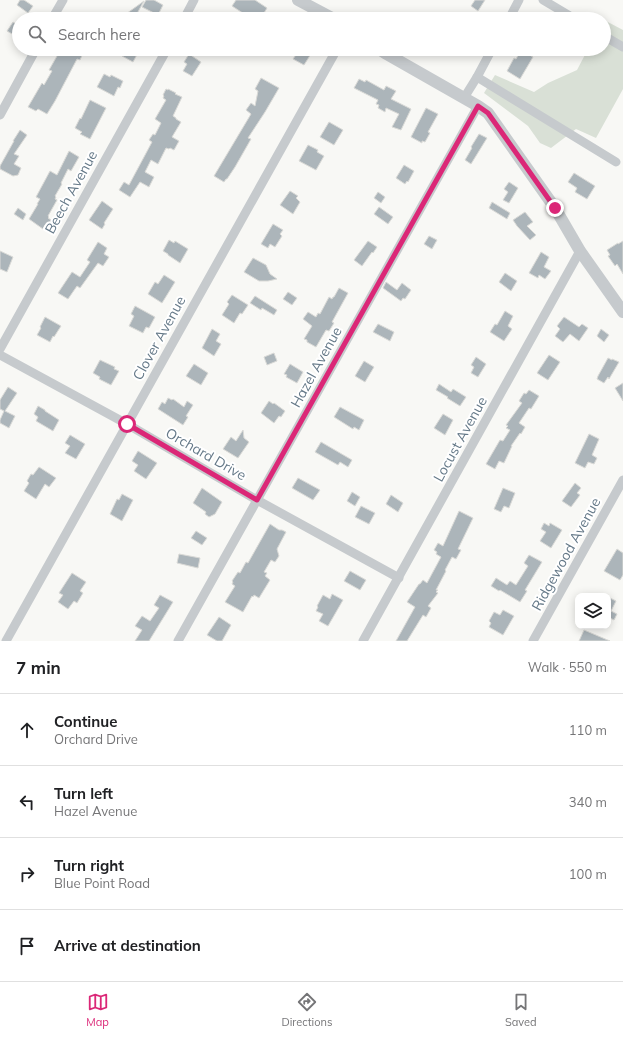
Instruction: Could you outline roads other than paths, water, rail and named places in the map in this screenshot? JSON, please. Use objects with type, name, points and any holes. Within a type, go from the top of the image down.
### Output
[{"type":"street","points":[[56,12],[63,0]]},
{"type":"street","points":[[188,12],[194,0]]},
{"type":"street","points":[[298,0],[321,12]]},
{"type":"street","points":[[512,12],[519,0]]},
{"type":"street","points":[[543,0],[563,12]]},
{"type":"street","points":[[611,40],[623,47]]},
{"type":"street","points":[[0,115],[32,56]]},
{"type":"street","name":"Beech Avenue","points":[[0,349],[163,56]]},
{"type":"street","name":"Clover Avenue","points":[[6,641],[333,56]]},
{"type":"street","points":[[390,56],[488,113],[555,208],[580,251],[623,312]]},
{"type":"street","points":[[464,98],[488,56]]},
{"type":"street","points":[[477,76],[616,162]]},
{"type":"street","name":"Hazel Avenue","points":[[178,641],[478,106]]},
{"type":"street","name":"Locust Avenue","points":[[363,641],[580,251]]},
{"type":"street","name":"Orchard Drive","points":[[0,355],[127,424],[257,500],[399,578]]},
{"type":"street","name":"Ridgewood Avenue","points":[[533,641],[623,480]]}]
